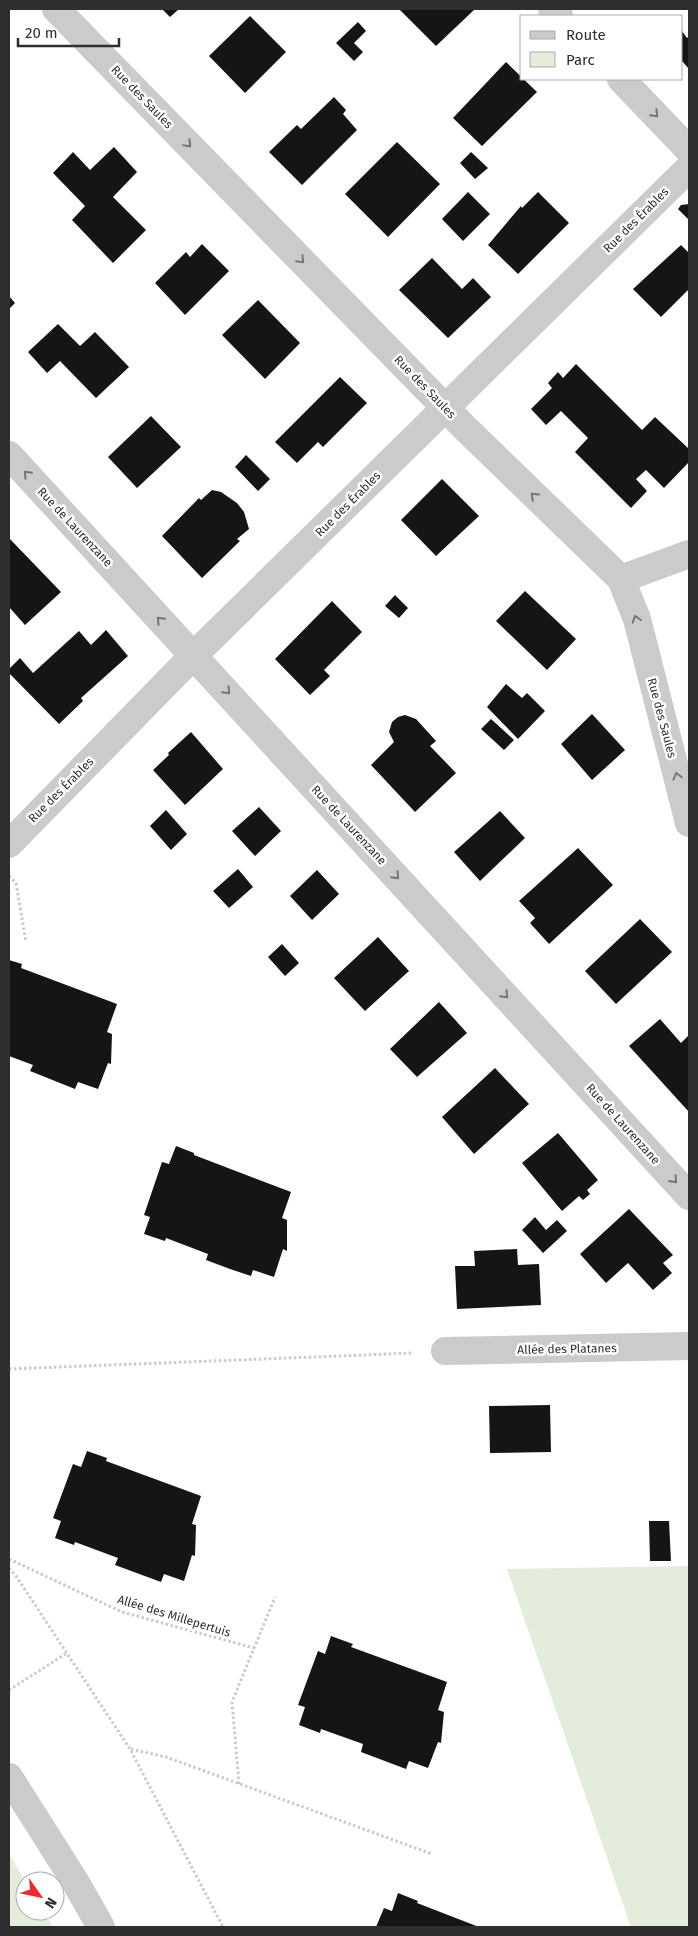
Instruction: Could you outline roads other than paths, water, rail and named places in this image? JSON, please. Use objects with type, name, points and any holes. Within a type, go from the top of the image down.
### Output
[{"type":"street","name":"Rue des Saules","points":[[56,9],[446,408],[621,579],[636,619],[689,823]]},
{"type":"street","points":[[622,80],[689,150]]},
{"type":"street","name":"Rue des Érables","points":[[9,844],[193,656],[689,168]]},
{"type":"street","name":"Rue de Laurenzane","points":[[9,455],[689,1196]]},
{"type":"street","points":[[621,579],[689,554]]},
{"type":"street","name":"Allée des Platanes","points":[[445,1352],[689,1346]]},
{"type":"street","points":[[9,1777],[76,1883],[100,1927]]}]
